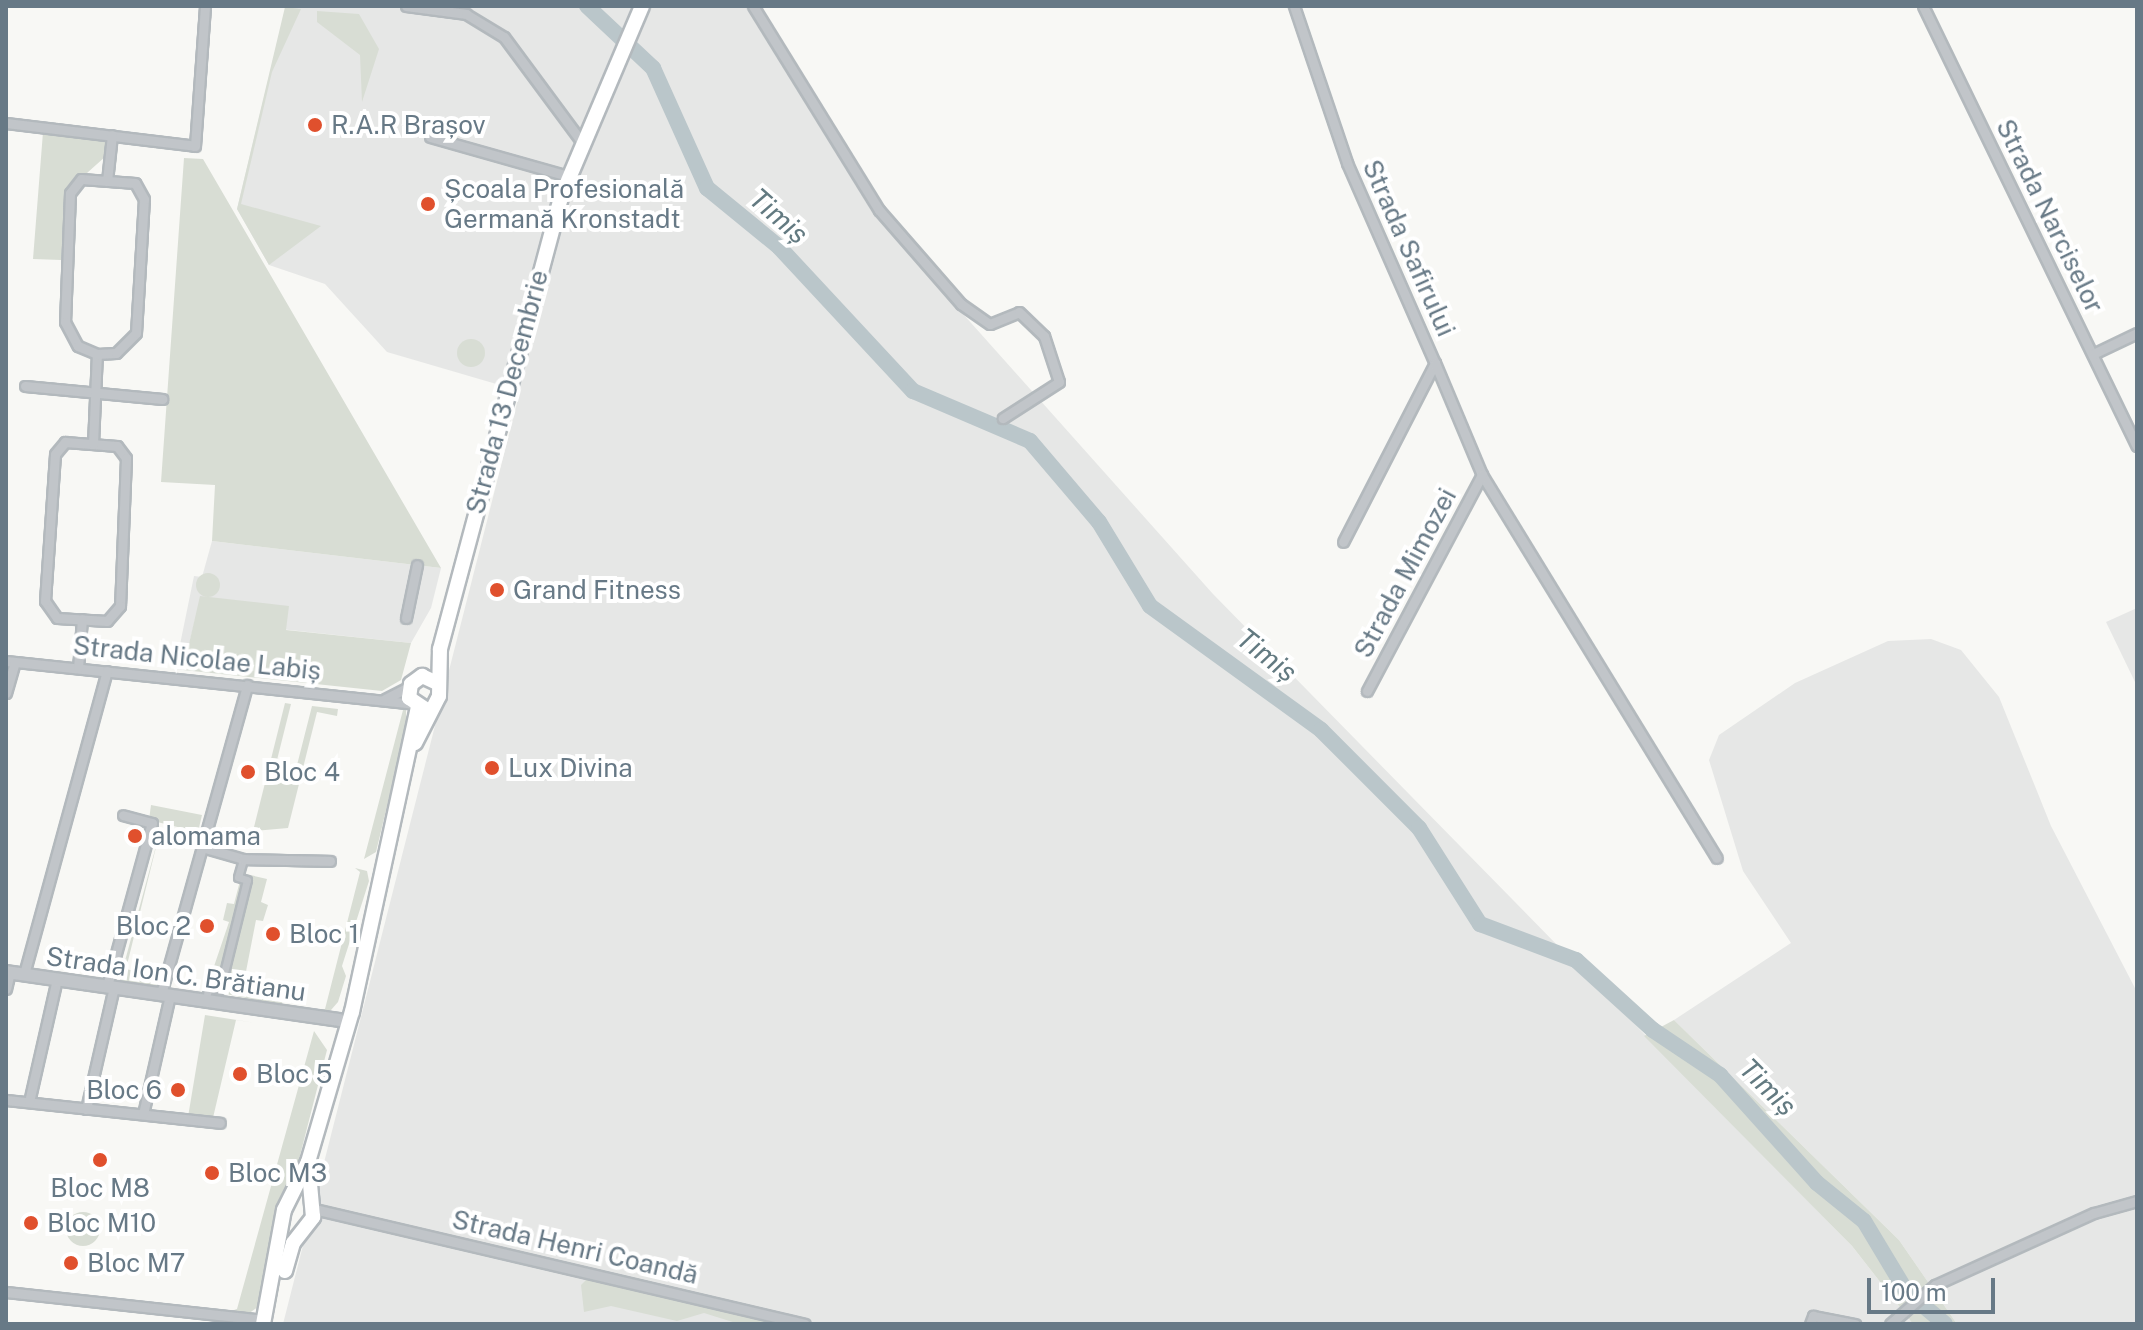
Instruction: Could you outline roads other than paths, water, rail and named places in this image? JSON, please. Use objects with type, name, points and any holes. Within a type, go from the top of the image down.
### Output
[{"type":"main road","name":"Strada 13 Decembrie","points":[[415,743],[435,704],[430,680],[568,176],[613,64],[641,7]]},
{"type":"main road","points":[[409,687],[430,680]]},
{"type":"main road","name":"Strada 13 Decembrie","points":[[266,1323],[287,1208],[308,1162],[415,743],[416,705],[409,687]]},
{"type":"main road","points":[[416,705],[435,704]]},
{"type":"main road","name":"Strada 13 Decembrie","points":[[336,1055],[340,1020],[350,998]]},
{"type":"main road","name":"Strada 13 Decembrie","points":[[266,1323],[310,1214],[308,1162]]},
{"type":"main road","points":[[287,1208],[310,1214]]},
{"type":"main road","points":[[287,1208],[310,1214]]},
{"type":"street","points":[[6,123],[195,146],[205,6]]},
{"type":"street","points":[[406,6],[466,14],[504,37],[581,141]]},
{"type":"street","points":[[753,6],[889,222],[984,323],[1010,311],[1023,317],[1044,336],[1059,382],[1003,418]]},
{"type":"street","name":"Strada Safirului","points":[[1294,6],[1347,163],[1435,363],[1343,542]]},
{"type":"street","name":"Strada Narciselor","points":[[1923,6],[2137,446]]},
{"type":"street","points":[[107,181],[112,135]]},
{"type":"street","points":[[430,137],[568,176]]},
{"type":"street","points":[[81,179],[142,189],[136,333],[116,353],[97,354],[78,346],[65,322],[70,193],[81,179]]},
{"type":"street","points":[[2093,354],[2137,333]]},
{"type":"street","points":[[93,444],[97,354]]},
{"type":"street","points":[[1435,363],[1482,475],[1717,858]]},
{"type":"street","points":[[25,386],[162,399]]},
{"type":"street","points":[[65,442],[117,446],[126,458],[120,606],[107,621],[82,619],[57,618],[45,601],[55,454],[65,442]]},
{"type":"street","name":"Strada Mimozei","points":[[1367,691],[1482,475]]},
{"type":"street","points":[[406,618],[417,565]]},
{"type":"street","points":[[78,668],[82,619]]},
{"type":"street","points":[[6,693],[10,661]]},
{"type":"street","name":"Strada Nicolae Labiș","points":[[10,661],[385,699],[416,705]]},
{"type":"street","points":[[24,974],[107,671]]},
{"type":"street","points":[[143,1114],[165,995],[247,685]]},
{"type":"street","points":[[385,699],[409,687]]},
{"type":"street","points":[[86,1109],[111,987],[152,823],[123,815]]},
{"type":"street","points":[[205,848],[243,859],[330,861]]},
{"type":"street","points":[[207,994],[209,986],[220,989],[247,880],[238,877],[243,859]]},
{"type":"street","points":[[6,989],[8,972]]},
{"type":"street","name":"Strada Ion C. Brătianu","points":[[8,972],[340,1020]]},
{"type":"street","points":[[29,1102],[57,979]]},
{"type":"street","points":[[6,1100],[220,1123]]},
{"type":"street","points":[[1890,1324],[1908,1314],[1935,1285],[2094,1213],[2137,1201]]},
{"type":"street","name":"Strada Henri Coandă","points":[[310,1214],[609,1273],[805,1324]]},
{"type":"street","points":[[6,1292],[266,1323]]},
{"type":"street","points":[[1811,1320],[1855,1324]]},
{"type":"waterway","name":"Timiș","points":[[587,6],[653,68],[707,188],[779,247],[913,391],[1030,441],[1099,522],[1150,606],[1321,730],[1419,828],[1480,924],[1576,960],[1653,1030],[1720,1075],[1817,1183],[1864,1221],[1906,1291],[1945,1324]]},
{"type":"place","name":"R.A.R Brașov","points":[[315,125]]},
{"type":"place","name":"Școala Profesională Germană Kronstadt","points":[[428,204]]},
{"type":"place","name":"Grand Fitness","points":[[497,590]]},
{"type":"place","name":"Lux Divina","points":[[492,768]]},
{"type":"place","name":"Bloc 4","points":[[248,772]]},
{"type":"place","name":"alomama","points":[[135,836]]},
{"type":"place","name":"Bloc 2","points":[[207,926]]},
{"type":"place","name":"Bloc 1","points":[[273,934]]},
{"type":"place","name":"Bloc 5","points":[[240,1074]]},
{"type":"place","name":"Bloc 6","points":[[178,1090]]},
{"type":"place","name":"Bloc M8","points":[[100,1160]]},
{"type":"place","name":"Bloc M3","points":[[212,1173]]},
{"type":"place","name":"Bloc M10","points":[[31,1223]]},
{"type":"place","name":"Bloc M7","points":[[71,1263]]}]
